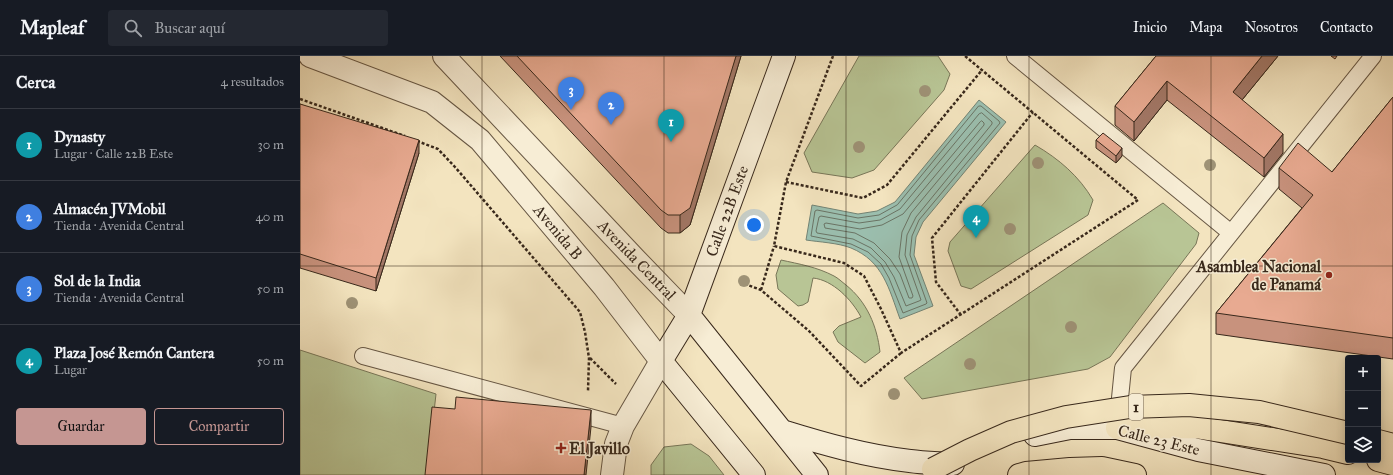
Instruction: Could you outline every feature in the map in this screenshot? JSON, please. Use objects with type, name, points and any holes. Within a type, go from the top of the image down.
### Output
[{"type":"highway","name":"1","points":[[924,475],[970,450],[1011,432],[1066,416],[1130,407],[1189,405],[1259,412],[1345,432]]},
{"type":"highway","points":[[1117,428],[1195,427],[1323,447],[1345,452]]},
{"type":"highway","points":[[1381,442],[1393,445]]},
{"type":"highway","points":[[1381,461],[1393,464]]},
{"type":"highway","points":[[1019,475],[1070,469],[1102,468],[1135,475]]},
{"type":"main road","name":"Avenida B","points":[[310,56],[432,102],[480,140],[604,288],[661,361],[754,475]]},
{"type":"main road","name":"Avenida Central","points":[[444,56],[689,315],[817,475]]},
{"type":"main road","name":"Calle 22B Este","points":[[612,475],[616,444],[622,426],[689,315],[778,60]]},
{"type":"main road","name":"Calle 23 Este","points":[[928,475],[1014,440],[1070,428],[1117,428],[1198,450],[1324,475]]},
{"type":"main road","points":[[782,431],[822,444],[863,453],[909,461],[953,464]]},
{"type":"main road","points":[[1109,475],[1117,475]]},
{"type":"lane","points":[[1015,56],[1231,233]]},
{"type":"lane","points":[[1117,428],[1123,368],[1373,56]]},
{"type":"lane","points":[[363,356],[622,426]]},
{"type":"path","points":[[761,290],[774,246],[786,182],[833,56]]},
{"type":"path","points":[[740,282],[761,290],[809,330],[861,386],[901,353],[1138,200],[965,56]]},
{"type":"path","points":[[786,182],[863,198],[887,185],[982,70]]},
{"type":"path","points":[[300,99],[406,136]]},
{"type":"path","points":[[961,315],[936,282],[932,238],[1033,112]]},
{"type":"path","points":[[413,139],[438,150],[455,166],[580,312],[590,358],[588,391],[584,416]]},
{"type":"path","points":[[774,246],[844,263],[864,276],[901,353]]},
{"type":"path","points":[[590,358],[635,403]]},
{"type":"shaded area","points":[[859,56],[938,56],[950,74],[944,90],[874,170],[852,178],[812,172],[804,153]]},
{"type":"shaded area","points":[[1035,145],[1060,162],[1081,183],[1093,200],[1088,215],[971,289],[961,286],[948,251],[950,242]]},
{"type":"shaded area","points":[[1163,203],[1199,233],[1196,244],[1110,357],[1088,369],[922,399],[904,378]]},
{"type":"shaded area","points":[[781,260],[821,270],[837,278],[846,285],[860,299],[870,315],[879,342],[880,352],[865,363],[838,342],[833,332],[839,326],[861,317],[853,304],[835,287],[813,278],[808,302],[798,306],[778,289],[776,275]]},
{"type":"shaded area","points":[[300,350],[436,394],[427,475],[300,475]]},
{"type":"shaded area","points":[[691,444],[709,456],[724,475],[651,475],[651,465],[664,447]]},
{"type":"water","points":[[979,100],[1006,122],[923,222],[916,237],[914,255],[933,306],[900,319],[888,287],[878,268],[871,260],[846,246],[806,240],[812,205],[858,214],[877,211],[895,202]]},
{"type":"building","points":[[517,56],[736,56],[690,208],[680,215],[668,215],[661,210]]},
{"type":"building","points":[[1156,56],[1262,56],[1233,92],[1283,134],[1264,158],[1167,81],[1134,122],[1115,106]]},
{"type":"building","name":"Asamblea Nacional de Panamá","points":[[1393,97],[1393,338],[1216,313],[1313,195],[1279,168],[1298,143],[1332,172]]},
{"type":"building","points":[[300,104],[419,140],[376,278],[300,254]]},
{"type":"building","points":[[1103,133],[1122,148],[1116,156],[1096,140]]},
{"type":"building","points":[[456,397],[591,410],[584,475],[425,475],[432,407],[455,409]]},
{"type":"place","name":"Sol de la India","points":[[571,110]]},
{"type":"place","name":"Almacén JVMobil","points":[[611,125]]},
{"type":"place","name":"Dynasty","points":[[671,142]]},
{"type":"place","name":"Plaza José Remón Cantera","points":[[976,238]]},
{"type":"place","name":"Asamblea Nacional de Panamá","points":[[1329,275]]},
{"type":"place","name":"El Javillo","points":[[561,448]]}]
